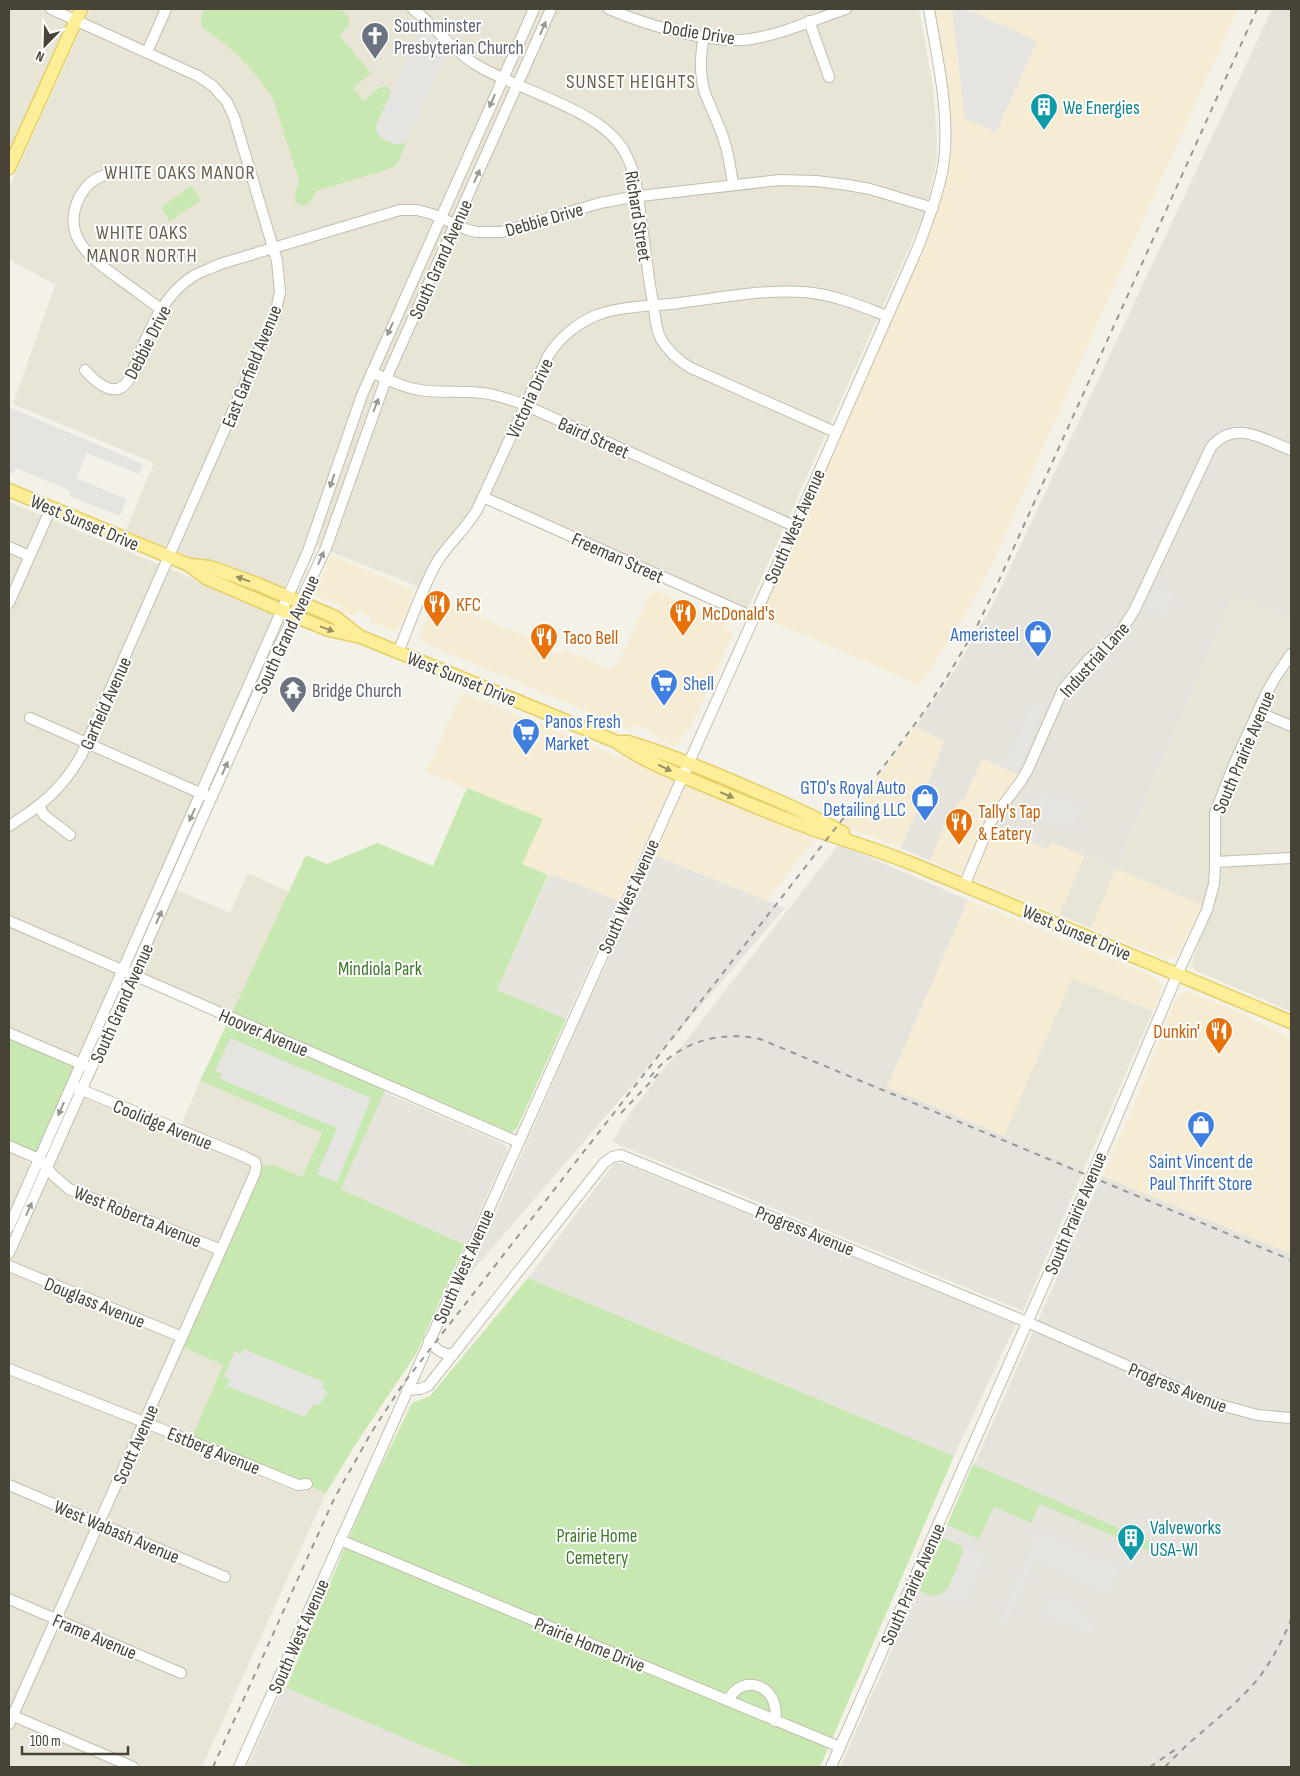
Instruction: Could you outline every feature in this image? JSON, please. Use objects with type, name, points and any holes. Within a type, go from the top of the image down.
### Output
[{"type":"main road","points":[[9,168],[78,14]]},
{"type":"main road","name":"West Sunset Drive","points":[[9,490],[189,565],[206,578],[288,614],[329,630],[361,637],[398,652],[617,742],[682,776],[830,835],[862,844],[1291,1022]]},
{"type":"main road","name":"West Sunset Drive","points":[[189,565],[210,567],[288,597],[335,617],[361,637]]},
{"type":"main road","name":"West Sunset Drive","points":[[617,742],[628,742],[666,753],[688,762],[791,807],[835,828],[862,844]]},
{"type":"street","name":"East Garfield Avenue","points":[[51,9],[78,14],[147,52],[206,80],[227,102],[241,137],[280,277],[280,292],[275,315],[170,557]]},
{"type":"street","points":[[147,52],[166,9]]},
{"type":"street","name":"Richard Street","points":[[413,9],[466,58],[502,79],[592,119],[623,148],[636,178],[657,329],[660,338],[669,350],[683,364],[835,432]]},
{"type":"street","name":"South Grand Avenue","points":[[86,1066],[133,975],[253,708],[274,657],[288,614],[288,597],[308,551],[362,394],[534,9]]},
{"type":"street","name":"South Grand Avenue","points":[[9,1253],[47,1168],[123,971],[264,653],[288,614],[301,603],[330,538],[386,379],[551,9]]},
{"type":"street","name":"Dodie Drive","points":[[609,9],[637,20],[723,39],[751,39],[767,36],[846,9]]},
{"type":"street","name":"South West Avenue","points":[[239,1767],[794,526],[933,208],[942,169],[946,140],[943,97],[929,9]]},
{"type":"street","points":[[809,21],[829,77]]},
{"type":"street","points":[[704,36],[700,55],[702,79],[705,93],[724,140],[730,161],[733,185]]},
{"type":"street","points":[[119,172],[96,178],[82,192],[75,211],[74,220],[77,236],[81,246],[94,260],[162,310]]},
{"type":"street","name":"Debbie Drive","points":[[85,370],[94,380],[108,388],[116,389],[124,386],[168,299],[195,275],[220,264],[393,211],[417,210],[477,232],[501,232],[600,203],[639,196],[780,180],[816,181],[870,190],[933,208]]},
{"type":"street","name":"Victoria Drive","points":[[398,652],[432,572],[447,547],[469,525],[484,497],[524,405],[551,350],[578,325],[606,312],[769,291],[806,292],[851,302],[887,316]]},
{"type":"street","name":"Baird Street","points":[[372,372],[414,389],[500,396],[794,526]]},
{"type":"street","name":"Industrial Lane","points":[[964,886],[991,821],[1013,793],[1028,769],[1063,689],[1089,659],[1112,641],[1134,612],[1167,544],[1207,453],[1216,441],[1226,434],[1244,432],[1291,450]]},
{"type":"street","name":"Freeman Street","points":[[484,497],[753,617]]},
{"type":"street","points":[[9,603],[51,508]]},
{"type":"street","points":[[9,547],[30,556]]},
{"type":"street","name":"Garfield Avenue","points":[[9,826],[51,796],[64,782],[81,756],[170,557]]},
{"type":"street","points":[[264,653],[274,657]]},
{"type":"street","name":"South Prairie Avenue","points":[[831,1767],[1028,1322],[1177,975],[1207,910],[1214,884],[1214,828],[1217,804],[1274,678],[1291,654]]},
{"type":"street","points":[[242,703],[253,708]]},
{"type":"street","points":[[1258,712],[1291,726]]},
{"type":"street","points":[[30,718],[212,798]]},
{"type":"street","points":[[39,806],[44,815],[70,835]]},
{"type":"street","points":[[1215,862],[1291,858]]},
{"type":"street","points":[[162,882],[173,887]]},
{"type":"street","name":"Hoover Avenue","points":[[9,921],[518,1142]]},
{"type":"street","points":[[9,1033],[86,1066]]},
{"type":"street","name":"South Grand Avenue","points":[[9,1227],[39,1159],[77,1088]]},
{"type":"street","name":"Coolidge Avenue","points":[[77,1088],[255,1162]]},
{"type":"street","name":"West Roberta Avenue","points":[[9,1146],[39,1159],[69,1189],[221,1250]]},
{"type":"street","name":"Progress Avenue","points":[[408,1390],[420,1390],[428,1386],[604,1163],[617,1155],[633,1159],[1028,1322],[1221,1406],[1258,1415],[1291,1418]]},
{"type":"street","name":"Scott Avenue","points":[[10,1718],[255,1173],[255,1162]]},
{"type":"street","name":"Douglass Avenue","points":[[9,1266],[182,1337]]},
{"type":"street","points":[[429,1340],[439,1351],[453,1355]]},
{"type":"street","name":"Estberg Avenue","points":[[9,1369],[298,1485],[307,1484]]},
{"type":"street","name":"West Wabash Avenue","points":[[9,1485],[225,1577]]},
{"type":"street","name":"Prairie Home Drive","points":[[340,1540],[840,1747]]},
{"type":"street","name":"Frame Avenue","points":[[9,1599],[181,1674]]},
{"type":"street","points":[[728,1701],[729,1697],[738,1689],[747,1686],[762,1688],[774,1699],[776,1709],[775,1721]]},
{"type":"street","points":[[10,1718],[133,1767]]},
{"type":"shaded area","points":[[9,9],[51,9],[76,20],[9,168]]},
{"type":"shaded area","points":[[90,9],[919,9],[933,87],[937,140],[936,163],[928,201],[920,223],[748,608],[746,609],[481,493],[470,515],[436,555],[419,587],[306,542],[283,589],[203,562],[126,530],[154,463],[13,404],[55,285],[9,259],[9,188]]},
{"type":"shaded area","points":[[929,9],[1238,9],[995,558],[961,622],[920,685],[755,614],[927,225],[945,159]]},
{"type":"shaded area","points":[[952,9],[970,11],[1037,41],[996,132],[965,119]]},
{"type":"shaded area","points":[[1272,9],[1291,9],[1291,619],[1233,595],[1116,869],[1051,842],[1047,849],[994,826],[1029,779],[982,759],[965,797],[950,812],[930,861],[901,848],[945,741],[915,727],[953,673],[993,604]]},
{"type":"shaded area","points":[[429,22],[451,44],[408,138],[403,144],[394,144],[378,135],[376,126],[416,38]]},
{"type":"shaded area","points":[[9,407],[143,464],[139,474],[87,453],[76,478],[126,499],[120,516],[69,496],[71,491],[16,468],[13,474],[9,472]]},
{"type":"shaded area","points":[[9,502],[230,594],[270,612],[272,617],[272,621],[77,1058],[9,1030]]},
{"type":"shaded area","points":[[331,555],[415,590],[400,627],[393,631],[370,621],[371,617],[358,610],[355,616],[339,610],[341,606],[314,595]]},
{"type":"shaded area","points":[[1153,585],[1174,594],[1165,615],[1143,607]]},
{"type":"shaded area","points":[[656,591],[726,621],[724,627],[734,632],[692,725],[674,747],[637,725],[630,729],[424,643],[420,633],[434,603],[438,600],[528,637],[530,643],[559,654],[566,651],[611,670],[615,662],[619,663],[648,596]]},
{"type":"shaded area","points":[[1233,594],[1291,619],[1291,1011],[1196,971],[1192,964],[1211,909],[1116,869]]},
{"type":"shaded area","points":[[462,692],[817,836],[767,901],[642,850],[619,901],[550,873],[548,875],[522,864],[542,819],[426,772]]},
{"type":"shaded area","points":[[1032,705],[1042,710],[1017,771],[1005,766]]},
{"type":"shaded area","points":[[915,727],[945,741],[901,848],[841,825]]},
{"type":"shaded area","points":[[981,759],[1022,776],[989,824],[1047,849],[1051,842],[1084,856],[1059,915],[930,861],[950,812],[965,797]]},
{"type":"shaded area","points":[[1040,793],[1081,808],[1073,829],[1032,813]]},
{"type":"shaded area","points":[[839,844],[968,900],[887,1087],[1084,1169],[1023,1311],[612,1142],[633,1109]]},
{"type":"shaded area","points":[[656,856],[785,908],[469,1275],[579,1023]]},
{"type":"shaded area","points":[[1084,856],[1116,869],[1091,928],[1059,915]]},
{"type":"shaded area","points":[[1116,869],[1203,906],[1175,959],[1164,958],[1091,928]]},
{"type":"shaded area","points":[[248,873],[289,892],[232,1013],[144,975],[142,968],[177,890],[230,913]]},
{"type":"shaded area","points":[[550,873],[619,901],[566,1019],[497,990]]},
{"type":"shaded area","points":[[968,900],[1149,974],[1156,978],[1162,987],[1153,1011],[1072,978],[1004,1135],[887,1087]]},
{"type":"shaded area","points":[[1072,978],[1153,1011],[1084,1169],[1004,1135]]},
{"type":"shaded area","points":[[1190,992],[1241,1013],[1291,1038],[1291,1254],[1102,1176],[1131,1112],[1174,1003],[1181,993]]},
{"type":"shaded area","points":[[230,1038],[371,1098],[337,1182],[317,1174],[337,1128],[220,1079],[222,1074],[215,1072]]},
{"type":"shaded area","points":[[200,1081],[322,1133],[302,1177],[274,1165],[252,1169],[175,1344],[223,1364],[189,1448],[293,1490],[304,1492],[314,1488],[326,1493],[202,1767],[9,1767],[9,1263],[84,1098],[177,1135]]},
{"type":"shaded area","points":[[384,1092],[506,1146],[507,1151],[465,1245],[341,1189]]},
{"type":"shaded area","points":[[9,1152],[26,1160],[31,1166],[9,1218]]},
{"type":"shaded area","points":[[615,1162],[628,1165],[1016,1324],[954,1456],[528,1278]]},
{"type":"shaded area","points":[[1102,1176],[1291,1254],[1291,1767],[840,1767]]},
{"type":"shaded area","points":[[244,1349],[324,1382],[322,1388],[328,1392],[318,1406],[313,1404],[305,1417],[227,1386],[230,1379],[224,1376],[235,1351],[241,1354]]},
{"type":"shaded area","points":[[1038,1533],[1118,1568],[1108,1592],[1035,1559],[1006,1624],[1000,1622]]},
{"type":"shaded area","points":[[966,1547],[985,1555],[963,1606],[944,1598]]},
{"type":"shaded area","points":[[1052,1594],[1082,1607],[1079,1614],[1096,1621],[1090,1634],[1043,1613]]},
{"type":"shaded area","points":[[283,1687],[469,1765],[468,1767],[247,1767]]},
{"type":"green space","points":[[204,9],[341,9],[348,17],[350,25],[339,35],[371,73],[353,88],[364,101],[378,89],[382,87],[388,88],[391,92],[376,130],[405,142],[408,138],[397,164],[389,169],[316,191],[308,204],[304,206],[296,203],[295,198],[299,180],[272,96],[243,61],[224,43],[205,30],[201,24]]},
{"type":"green space","points":[[191,186],[201,200],[170,221],[161,207]]},
{"type":"green space","name":"Mindiola Park","points":[[467,788],[543,819],[522,864],[548,875],[497,990],[566,1019],[517,1128],[512,1132],[506,1132],[389,1082],[341,1189],[465,1245],[416,1354],[357,1442],[326,1493],[192,1437],[223,1365],[183,1347],[261,1174],[262,1166],[274,1165],[302,1177],[322,1133],[200,1081],[306,855],[327,864],[377,843],[433,866]]},
{"type":"green space","points":[[9,1033],[81,1064],[39,1158],[9,1145]]},
{"type":"green space","name":"Prairie Home Cemetery","points":[[528,1278],[954,1456],[820,1767],[468,1767],[468,1765],[286,1688],[368,1493],[412,1403],[430,1396]]},
{"type":"green space","points":[[973,1464],[1164,1548],[1160,1556],[1040,1504],[1031,1523],[994,1507],[979,1539],[947,1525]]},
{"type":"green space","points":[[943,1538],[962,1546],[963,1552],[952,1581],[947,1588],[942,1593],[929,1595],[918,1589],[940,1540]]},
{"type":"railway","points":[[213,1767],[334,1499],[371,1433],[403,1384],[887,762],[947,677],[976,628],[996,587],[1257,9]]},
{"type":"railway","points":[[650,1077],[673,1055],[699,1042],[728,1036],[760,1039],[1291,1260]]},
{"type":"railway","points":[[621,1113],[659,1073]]},
{"type":"railway","points":[[1165,1767],[1235,1703],[1257,1680],[1276,1651],[1291,1620]]},
{"type":"railway","points":[[1150,1767],[1176,1749]]},
{"type":"place","name":"Southminster Presbyterian Church","points":[[375,60]]},
{"type":"place","name":"We Energies","points":[[1044,131]]},
{"type":"place","name":"KFC","points":[[437,628]]},
{"type":"place","name":"McDonald's","points":[[683,637]]},
{"type":"place","name":"Ameristeel","points":[[1038,658]]},
{"type":"place","name":"Taco Bell","points":[[544,661]]},
{"type":"place","name":"Shell","points":[[664,707]]},
{"type":"place","name":"Bridge Church","points":[[293,714]]},
{"type":"place","name":"Panos Fresh Market","points":[[526,756]]},
{"type":"place","name":"GTO's Royal Auto Detailing LLC","points":[[925,822]]},
{"type":"place","name":"Tally's Tap & Eatery","points":[[959,846]]},
{"type":"place","name":"Dunkin'","points":[[1219,1055]]},
{"type":"place","name":"Saint Vincent de Paul Thrift Store","points":[[1201,1149]]},
{"type":"place","name":"Valveworks USA-WI","points":[[1131,1562]]},
{"type":"district","name":"SUNSET HEIGHTS","points":[[631,81]]},
{"type":"district","name":"WHITE OAKS MANOR","points":[[180,172]]},
{"type":"district","name":"WHITE OAKS MANOR NORTH","points":[[142,244]]}]
